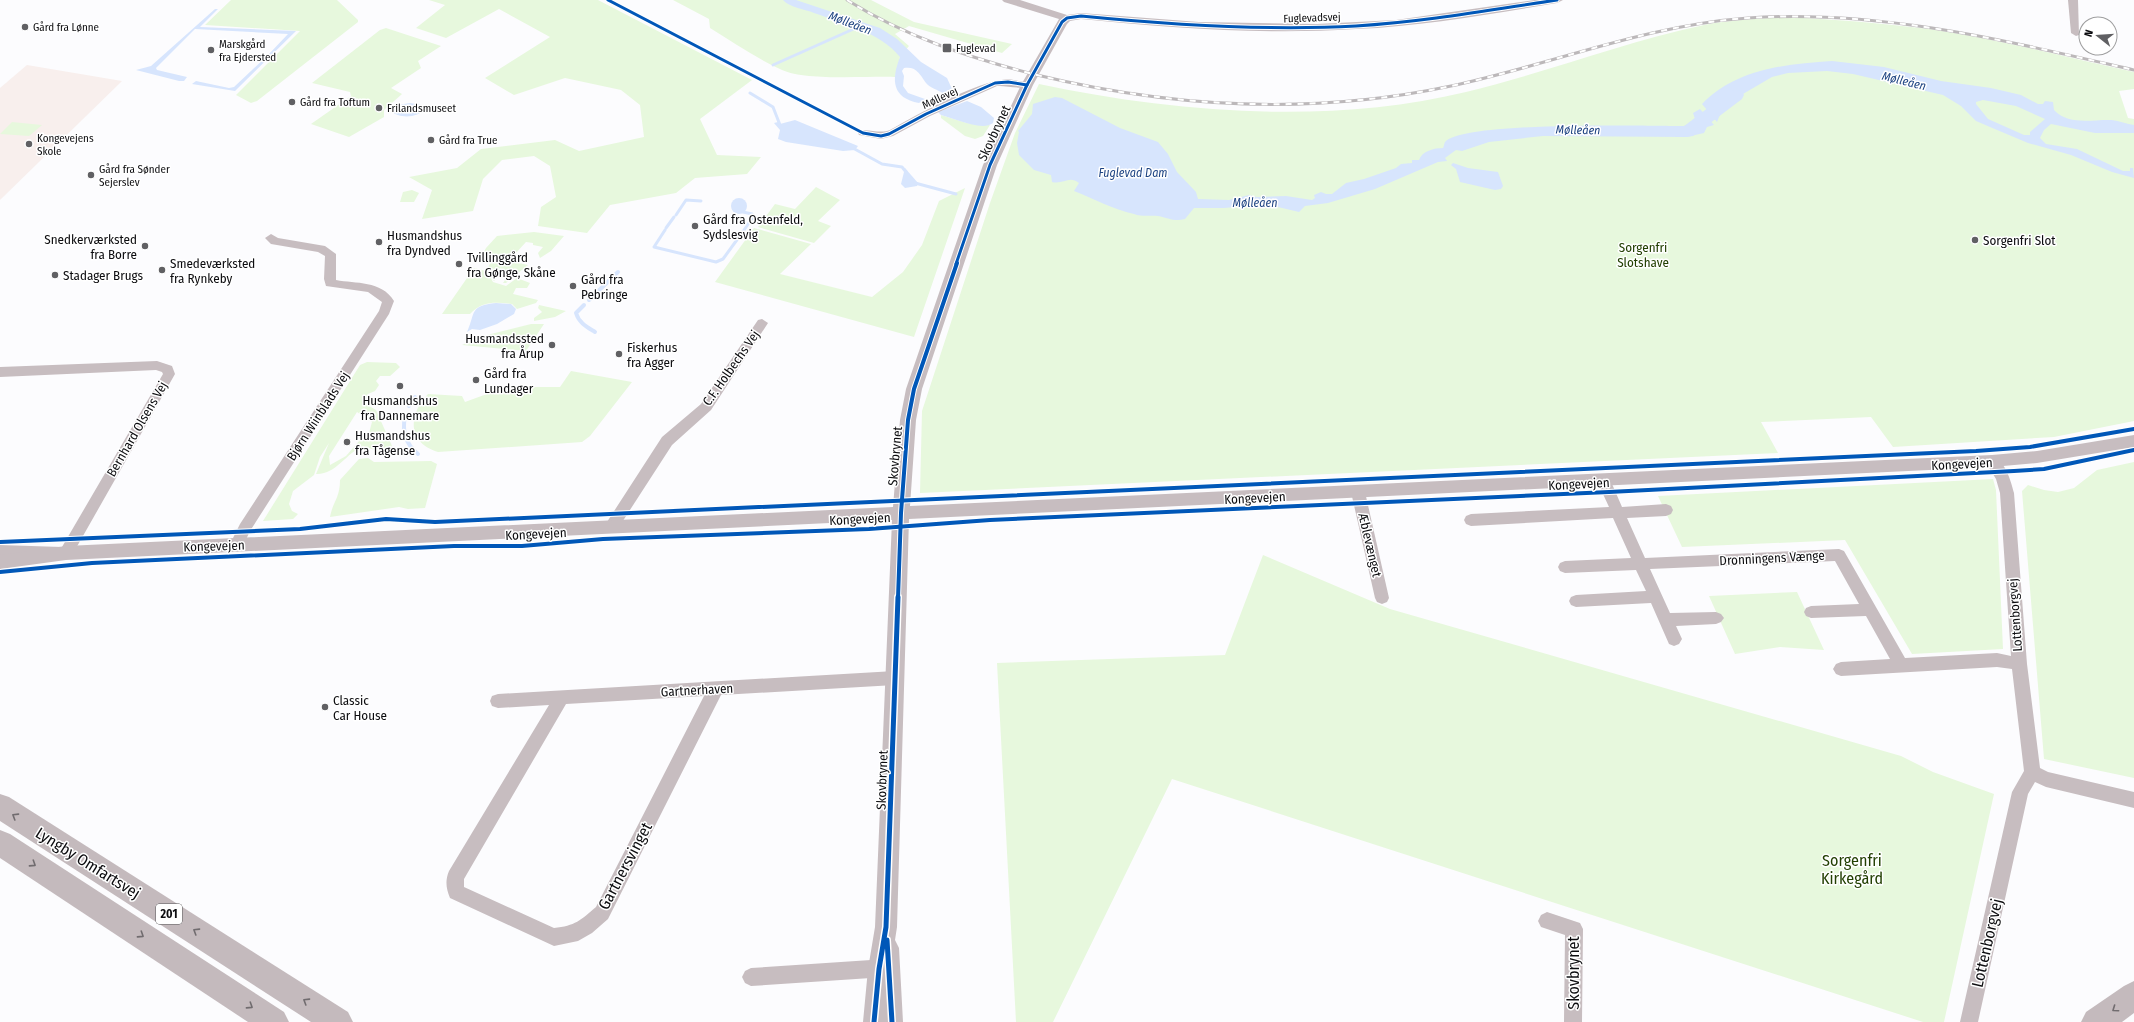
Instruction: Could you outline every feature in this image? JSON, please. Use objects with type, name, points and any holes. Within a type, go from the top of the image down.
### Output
[{"type":"highway","name":"Lyngby Omfartsvej","points":[[0,806],[338,1022]]},
{"type":"highway","name":"201","points":[[0,843],[274,1022]]},
{"type":"highway","points":[[2096,1022],[2134,996]]},
{"type":"street","name":"Fuglevadsvej","points":[[1008,0],[1067,18],[1081,16],[1186,25],[1308,28],[1394,23],[1557,0]]},
{"type":"street","points":[[2073,0],[2076,33]]},
{"type":"street","name":"Skovbrynet","points":[[892,1022],[885,968],[886,927],[901,513],[908,420],[914,389],[980,190],[997,148],[1027,85],[1062,22],[1067,18]]},
{"type":"street","name":"Møllevej","points":[[863,133],[881,136],[889,134],[957,100],[996,83],[1027,85]]},
{"type":"street","name":"Bjørn Wiinblads Vej","points":[[236,546],[245,528],[385,311],[388,301],[384,294],[376,289],[340,286],[330,283],[328,276],[332,261],[330,254],[321,249],[275,241],[271,238]]},
{"type":"street","name":"C.F. Holbechs Vej","points":[[612,526],[667,441],[680,428],[706,407],[762,323]]},
{"type":"street","name":"Bernhard Olsens Vej","points":[[0,372],[157,365],[168,369],[169,374],[66,553]]},
{"type":"street","name":"Kongevejen","points":[[0,551],[66,553],[236,546],[612,526],[1604,481],[1992,461],[2037,457],[2134,441]]},
{"type":"street","name":"Lottenborgvej","points":[[1969,1022],[2020,792],[2032,772],[2019,664],[2007,493],[2003,478],[1992,461]]},
{"type":"street","points":[[1604,481],[1674,639]]},
{"type":"street","name":"Æblevænget","points":[[1358,492],[1382,598]]},
{"type":"street","points":[[1471,520],[1666,510]]},
{"type":"street","name":"Kongevejen","points":[[0,562],[66,553]]},
{"type":"street","name":"Dronningens Vænge","points":[[1565,567],[1839,555],[1902,665]]},
{"type":"street","points":[[1576,601],[1656,597]]},
{"type":"street","points":[[1811,612],[1870,610]]},
{"type":"street","points":[[1666,620],[1716,618]]},
{"type":"street","points":[[1841,669],[1997,660],[2019,664]]},
{"type":"street","name":"Gartnerhaven","points":[[498,701],[895,678]]},
{"type":"street","name":"Gartnersvinget","points":[[562,697],[455,877],[456,892],[554,936],[572,935],[586,927],[602,913],[716,689]]},
{"type":"street","points":[[2032,772],[2046,778],[2134,800]]},
{"type":"street","name":"Skovbrynet","points":[[1547,921],[1574,929],[1573,1022]]},
{"type":"street","name":"Skovbrynet","points":[[874,1022],[885,968]]},
{"type":"street","points":[[751,977],[885,968]]},
{"type":"shaded area","name":"Kongevejens Skole","points":[[27,65],[122,81],[0,200],[0,88]]},
{"type":"green space","points":[[231,0],[337,0],[358,20],[358,22],[257,101],[251,103],[236,95],[300,31],[205,25]]},
{"type":"green space","points":[[429,0],[598,0],[752,80],[700,119],[717,155],[761,157],[747,174],[695,178],[676,193],[610,205],[587,233],[538,226],[541,207],[556,197],[550,166],[534,156],[502,160],[483,179],[473,211],[422,219],[432,190],[409,177],[457,168],[481,149],[555,140],[579,151],[644,137],[640,105],[621,90],[565,78],[514,95],[485,78],[550,37],[499,9],[446,38],[416,28],[445,5]]},
{"type":"green space","points":[[673,0],[871,0],[914,22],[1012,44],[1002,53],[909,26],[895,34],[909,46],[900,57],[895,77],[806,76],[782,70],[754,56],[710,28],[709,19]]},
{"type":"green space","name":"Sorgenfri Slotshave","points":[[1784,17],[1893,25],[1955,33],[2134,72],[2134,89],[2119,91],[2128,118],[2134,119],[2134,421],[2054,437],[1893,447],[1871,417],[1761,422],[1778,453],[920,493],[922,411],[990,203],[1015,133],[1039,84],[1144,102],[1198,108],[1307,112],[1361,109],[1414,102],[1466,92],[1526,76],[1644,40],[1704,25]]},
{"type":"green space","points":[[386,28],[441,46],[418,61],[421,68],[391,88],[402,94],[384,110],[384,117],[349,137],[311,124],[351,96],[350,92],[312,83],[380,30]]},
{"type":"green space","points":[[941,115],[967,123],[990,125],[983,136],[975,139],[965,136],[941,118]]},
{"type":"green space","points":[[12,122],[42,125],[29,136],[0,134]]},
{"type":"green space","points":[[816,187],[840,200],[818,221],[831,226],[814,243],[758,227],[775,204],[795,209]]},
{"type":"green space","points":[[965,188],[914,337],[715,282],[754,228],[811,244],[780,274],[872,297],[903,272],[922,245],[939,201]]},
{"type":"green space","points":[[412,190],[419,193],[414,202],[400,202],[403,192]]},
{"type":"green space","points":[[534,232],[564,236],[551,251],[540,258],[538,253],[543,247],[533,245],[533,243],[526,242],[515,254],[511,253],[509,256],[513,257],[510,261],[528,265],[506,283],[503,283],[507,277],[498,276],[494,281],[489,275],[493,282],[506,286],[517,278],[530,283],[527,288],[516,288],[513,294],[538,300],[536,303],[517,309],[512,304],[489,303],[479,307],[470,314],[442,314],[474,268],[486,271],[491,262],[479,261],[486,248],[497,236]]},
{"type":"green space","points":[[539,305],[566,311],[555,317],[534,321],[534,318],[542,312],[538,308]]},
{"type":"green space","points":[[531,324],[544,324],[526,351],[462,345],[483,336]]},
{"type":"green space","points":[[367,362],[396,363],[400,367],[390,376],[380,376],[376,381],[379,385],[375,391],[368,394],[364,403],[376,410],[392,446],[383,453],[363,446],[351,453],[329,471],[316,474],[329,443],[320,457],[314,475],[293,491],[289,504],[292,511],[298,514],[293,519],[263,521],[360,365]],"holes":[[[357,412],[372,422],[368,437],[360,440],[346,456],[330,465],[329,456]]]},
{"type":"green space","points":[[571,371],[632,382],[590,436],[582,442],[438,452],[428,448],[416,435],[414,419],[421,402],[428,394],[462,396],[465,402],[506,387],[560,387]]},
{"type":"green space","points":[[368,458],[374,462],[431,461],[437,464],[425,508],[408,509],[399,507],[330,517],[338,495],[340,480],[359,459]]},
{"type":"green space","points":[[2134,462],[2134,778],[2044,759],[2022,491],[2028,485],[2044,490],[2058,492],[2074,488],[2097,470]]},
{"type":"green space","points":[[1993,479],[1996,490],[2003,649],[1912,654],[1845,540],[1682,547],[1658,496]]},
{"type":"green space","name":"Sorgenfri Kirkegård","points":[[1263,555],[1390,609],[1901,756],[1933,772],[1994,794],[1944,1022],[1923,1022],[1172,779],[1053,1022],[1016,1022],[997,663],[1225,655]]},
{"type":"green space","points":[[1797,592],[1824,650],[1780,647],[1735,654],[1709,596]]},
{"type":"water","points":[[783,0],[796,0],[880,28],[897,39],[921,62],[947,78],[952,89],[943,93],[928,85],[920,74],[912,68],[904,68],[902,71],[904,76],[903,86],[908,93],[925,99],[919,103],[910,101],[903,97],[896,87],[895,73],[900,57],[892,48],[860,29],[794,7]]},
{"type":"water","points":[[215,9],[218,9],[200,27],[296,31],[235,91],[192,84],[196,81],[229,88],[234,87],[288,34],[195,29],[156,68],[157,70],[187,77],[184,81],[136,70],[151,66]]},
{"type":"water","points":[[1832,61],[1884,67],[1941,81],[1991,88],[2021,95],[2038,104],[2043,104],[2045,101],[2053,102],[2054,110],[2060,115],[2074,120],[2112,120],[2134,125],[2134,133],[2095,133],[2051,124],[2044,130],[2040,138],[2046,144],[2077,149],[2123,171],[2130,171],[2130,168],[2133,168],[2134,178],[2112,172],[2071,155],[2028,143],[1976,121],[1961,106],[1943,95],[1853,74],[1827,71],[1788,73],[1772,77],[1731,101],[1721,112],[1717,122],[1702,104],[1715,92],[1730,83],[1762,70],[1797,64]],"holes":[[[1983,100],[2016,106],[2045,119],[2030,132],[2030,135],[2024,135],[1988,119],[1976,102]]]},
{"type":"water","name":"Fuglevad Dam","points":[[1055,97],[1062,98],[1120,128],[1158,142],[1168,154],[1177,172],[1196,192],[1198,199],[1229,200],[1249,195],[1257,197],[1286,196],[1312,200],[1315,198],[1314,195],[1321,192],[1332,194],[1346,183],[1364,179],[1396,168],[1401,164],[1412,163],[1412,160],[1419,160],[1426,152],[1432,149],[1443,148],[1445,142],[1459,135],[1485,131],[1558,126],[1684,126],[1693,122],[1695,119],[1693,113],[1700,109],[1714,125],[1707,127],[1704,133],[1686,137],[1543,136],[1489,142],[1462,151],[1456,150],[1445,158],[1447,161],[1438,162],[1375,189],[1328,203],[1305,206],[1299,212],[1278,207],[1273,204],[1264,208],[1258,205],[1224,208],[1194,208],[1185,219],[1178,220],[1158,216],[1137,215],[1104,204],[1074,191],[1079,183],[1075,181],[1069,180],[1056,183],[1052,182],[1051,175],[1034,170],[1019,155],[1017,143],[1018,131],[1032,114],[1033,104]]},
{"type":"water","points":[[967,101],[981,107],[994,118],[993,123],[982,126],[968,124],[941,115],[938,112]]},
{"type":"water","points":[[410,103],[422,105],[425,109],[413,116],[394,114],[391,111],[398,105]]},
{"type":"water","points":[[795,120],[858,146],[855,150],[843,151],[786,142],[778,139],[780,130],[774,123],[778,122],[780,124]]},
{"type":"water","points":[[1453,163],[1468,168],[1498,172],[1503,186],[1501,189],[1495,190],[1460,182],[1456,169],[1451,165]]},
{"type":"water","points":[[905,168],[918,183],[917,186],[905,188],[901,184]]},
{"type":"water","points":[[739,198],[746,203],[747,206],[742,213],[739,214],[732,209],[731,206],[736,199]]},
{"type":"water","points":[[487,304],[511,304],[516,309],[514,314],[497,324],[480,330],[472,329],[467,332],[477,308]]},
{"type":"waterway","points":[[773,65],[858,27]]},
{"type":"waterway","points":[[750,93],[773,107],[780,125]]},
{"type":"waterway","name":"Mølleåen","points":[[1680,132],[1687,132],[1736,95]]},
{"type":"waterway","points":[[851,147],[882,164],[902,167],[906,172]]},
{"type":"waterway","points":[[915,183],[956,194]]},
{"type":"waterway","points":[[676,215],[686,200],[701,201]]},
{"type":"waterway","points":[[742,233],[753,217],[752,214],[743,212]]},
{"type":"waterway","points":[[666,228],[674,217]]},
{"type":"waterway","points":[[665,230],[654,247],[716,262],[723,259],[739,237]]},
{"type":"waterway","points":[[589,300],[618,272]]},
{"type":"waterway","points":[[584,305],[576,313],[577,316],[584,324],[595,332]]},
{"type":"waterway","points":[[409,406],[415,397]]},
{"type":"waterway","points":[[405,416],[404,432],[407,441],[418,454]]},
{"type":"railway","points":[[847,0],[915,36],[963,54],[1037,75],[1140,95],[1192,101],[1244,104],[1296,104],[1348,101],[1399,95],[1451,86],[1525,68],[1635,37],[1672,29],[1710,22],[1748,18],[1797,16],[1846,18],[1942,30],[1991,38],[2134,70]]},
{"type":"cycle path","points":[[608,0],[863,133],[881,136],[889,134],[926,114],[995,83],[1008,82],[1027,85]]},
{"type":"cycle path","points":[[874,1022],[879,969],[886,927],[901,513],[908,420],[914,389],[990,165],[1027,85],[1062,22],[1067,18],[1081,16],[1199,26],[1317,28],[1396,23],[1477,13],[1557,0]]},
{"type":"cycle path","points":[[0,542],[300,529],[386,519],[435,522],[1976,451],[2030,447],[2134,429]]},
{"type":"cycle path","points":[[0,572],[92,563],[454,546],[522,546],[603,539],[869,529],[990,520],[1609,492],[2014,471],[2044,469],[2134,450]]},
{"type":"cycle path","points":[[887,940],[892,1022]]},
{"type":"place","name":"Gård fra Lønne","points":[[25,27]]},
{"type":"place","name":"Fuglevad","points":[[947,48]]},
{"type":"place","name":"Marskgård fra Ejdersted","points":[[211,50]]},
{"type":"place","name":"Gård fra Toftum","points":[[292,102]]},
{"type":"place","name":"Frilandsmuseet","points":[[379,108]]},
{"type":"place","name":"Gård fra True","points":[[431,140]]},
{"type":"place","name":"Kongevejens Skole","points":[[29,144]]},
{"type":"place","name":"Gård fra Sønder Sejerslev","points":[[91,175]]},
{"type":"place","name":"Gård fra Ostenfeld, Sydslesvig","points":[[695,226]]},
{"type":"place","name":"Sorgenfri Slot","points":[[1975,240]]},
{"type":"place","name":"Husmandshus fra Dyndved","points":[[379,242]]},
{"type":"place","name":"Snedkerværksted fra Borre","points":[[145,246]]},
{"type":"place","name":"Tvillinggård fra Gønge, Skåne","points":[[459,264]]},
{"type":"place","name":"Smedeværksted fra Rynkeby","points":[[162,270]]},
{"type":"place","name":"Stadager Brugs","points":[[55,275]]},
{"type":"place","name":"Gård fra Pebringe","points":[[573,286]]},
{"type":"place","name":"Husmandssted fra Årup","points":[[552,345]]},
{"type":"place","name":"Fiskerhus fra Agger","points":[[619,354]]},
{"type":"place","name":"Gård fra Lundager","points":[[476,380]]},
{"type":"place","name":"Husmandshus fra Dannemare","points":[[400,386]]},
{"type":"place","name":"Husmandshus fra Tågense","points":[[347,442]]},
{"type":"place","name":"Classic Car House","points":[[325,707]]}]
